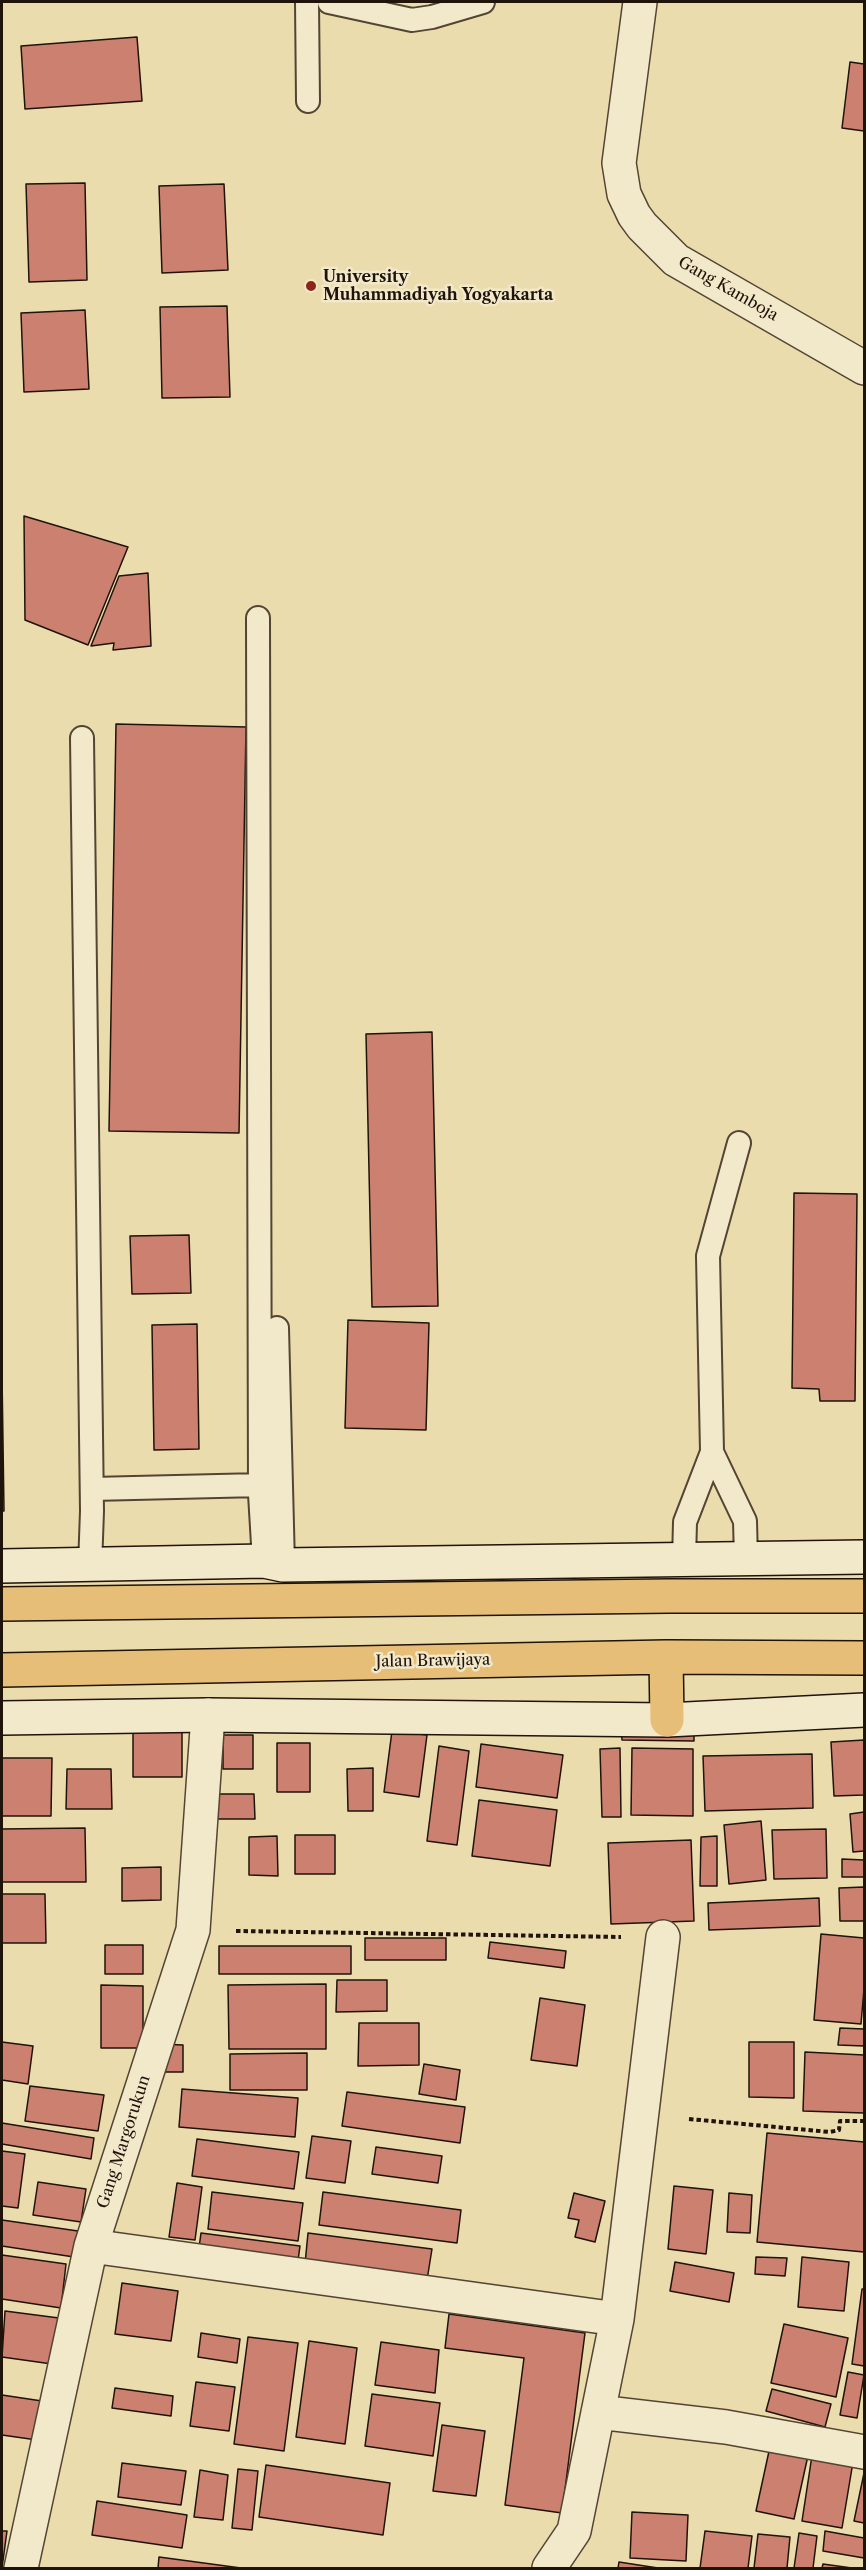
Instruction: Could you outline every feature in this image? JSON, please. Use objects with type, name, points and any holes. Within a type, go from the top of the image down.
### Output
[{"type":"highway","points":[[2,1604],[669,1596],[864,1596]]},
{"type":"highway","points":[[666,1657],[667,1720]]},
{"type":"highway","name":"Jalan Brawijaya","points":[[2,1670],[666,1657],[864,1658]]},
{"type":"street","name":"Gang Kamboja","points":[[640,2],[619,163],[624,194],[634,215],[676,260],[864,368]]},
{"type":"street","points":[[2,1566],[864,1557]]},
{"type":"street","points":[[2,1718],[208,1715],[667,1720],[864,1710]]},
{"type":"street","name":"Gang Margorukun","points":[[21,2568],[91,2246],[193,1930],[208,1715]]},
{"type":"street","points":[[549,2568],[574,2531],[617,2319],[663,1937]]},
{"type":"street","points":[[91,2246],[617,2319]]},
{"type":"street","points":[[598,2412],[726,2427],[864,2452]]},
{"type":"lane","points":[[307,2],[308,101]]},
{"type":"lane","points":[[329,2],[412,20],[432,17],[483,2]]},
{"type":"lane","points":[[258,618],[260,1485],[273,1563]]},
{"type":"lane","points":[[82,738],[92,1489],[90,1566]]},
{"type":"lane","points":[[684,1560],[685,1522],[712,1452],[708,1256],[740,1143]]},
{"type":"lane","points":[[273,1563],[277,1328]]},
{"type":"lane","points":[[712,1452],[745,1521],[746,1559]]},
{"type":"lane","points":[[92,1489],[260,1485]]},
{"type":"path","points":[[193,1930],[583,1938],[663,1937]]},
{"type":"path","points":[[688,2119],[830,2132],[839,2130],[840,2121],[864,2121]]},
{"type":"building","points":[[137,37],[142,101],[25,109],[21,46]]},
{"type":"building","points":[[850,62],[864,64],[864,131],[842,128]]},
{"type":"building","points":[[85,183],[87,280],[29,282],[26,184]]},
{"type":"building","points":[[224,184],[228,270],[162,273],[159,186]]},
{"type":"building","points":[[227,306],[230,397],[162,398],[160,307]]},
{"type":"building","points":[[85,310],[89,389],[24,392],[21,313]]},
{"type":"building","points":[[24,516],[128,547],[88,645],[25,620]]},
{"type":"building","points":[[148,573],[151,646],[113,650],[114,643],[91,646],[119,576]]},
{"type":"building","points":[[116,724],[246,727],[239,1133],[109,1131]]},
{"type":"building","points":[[432,1032],[438,1306],[372,1307],[366,1034]]},
{"type":"building","points":[[794,1193],[857,1194],[855,1401],[820,1401],[819,1389],[792,1388]]},
{"type":"building","points":[[189,1235],[191,1293],[132,1294],[130,1236]]},
{"type":"building","points":[[348,1320],[429,1323],[426,1430],[345,1428]]},
{"type":"building","points":[[197,1324],[199,1449],[154,1450],[152,1325]]},
{"type":"building","points":[[2,1374],[4,1511],[2,1511]]},
{"type":"building","points":[[621,1723],[694,1725],[694,1741],[622,1740]]},
{"type":"building","points":[[182,1730],[182,1777],[133,1777],[133,1731]]},
{"type":"building","points":[[392,1731],[427,1735],[419,1797],[384,1792]]},
{"type":"building","points":[[223,1735],[253,1735],[253,1769],[223,1769]]},
{"type":"building","points":[[864,1740],[864,1795],[834,1796],[831,1742]]},
{"type":"building","points":[[277,1743],[310,1743],[310,1792],[277,1792]]},
{"type":"building","points":[[481,1744],[563,1755],[557,1798],[476,1787]]},
{"type":"building","points":[[439,1746],[469,1751],[457,1845],[427,1841]]},
{"type":"building","points":[[620,1748],[621,1817],[602,1817],[600,1749]]},
{"type":"building","points":[[632,1748],[693,1749],[693,1816],[631,1815]]},
{"type":"building","points":[[812,1754],[813,1808],[705,1811],[703,1756]]},
{"type":"building","points":[[2,1758],[52,1758],[51,1816],[2,1816]]},
{"type":"building","points":[[373,1768],[373,1811],[348,1811],[347,1769]]},
{"type":"building","points":[[67,1769],[111,1769],[112,1809],[66,1809]]},
{"type":"building","points":[[216,1794],[254,1794],[255,1819],[216,1819]]},
{"type":"building","points":[[479,1800],[557,1810],[550,1866],[472,1856]]},
{"type":"building","points":[[864,1812],[864,1851],[853,1852],[850,1814]]},
{"type":"building","points":[[761,1821],[766,1880],[729,1884],[724,1825]]},
{"type":"building","points":[[85,1828],[86,1882],[2,1882],[2,1829]]},
{"type":"building","points":[[826,1829],[827,1878],[774,1879],[772,1830]]},
{"type":"building","points":[[295,1835],[335,1835],[335,1874],[295,1874]]},
{"type":"building","points":[[277,1836],[278,1876],[249,1875],[249,1837]]},
{"type":"building","points":[[717,1836],[717,1886],[700,1886],[701,1837]]},
{"type":"building","points":[[691,1840],[694,1921],[611,1924],[608,1843]]},
{"type":"building","points":[[842,1859],[864,1860],[864,1877],[842,1877]]},
{"type":"building","points":[[161,1867],[161,1900],[122,1901],[122,1868]]},
{"type":"building","points":[[864,1887],[864,1921],[840,1921],[839,1888]]},
{"type":"building","points":[[2,1894],[45,1894],[46,1943],[2,1943]]},
{"type":"building","points":[[819,1898],[820,1926],[709,1930],[708,1903]]},
{"type":"building","points":[[821,1934],[864,1938],[861,2024],[814,2020]]},
{"type":"building","points":[[365,1938],[446,1938],[446,1960],[365,1960]]},
{"type":"building","points":[[490,1942],[566,1951],[564,1968],[488,1958]]},
{"type":"building","points":[[105,1945],[143,1945],[143,1974],[105,1974]]},
{"type":"building","points":[[219,1946],[351,1946],[351,1974],[219,1974]]},
{"type":"building","points":[[337,1980],[387,1980],[387,2011],[336,2012]]},
{"type":"building","points":[[326,1984],[326,2049],[229,2049],[228,1985]]},
{"type":"building","points":[[101,1985],[143,1986],[143,2048],[101,2048]]},
{"type":"building","points":[[540,1998],[585,2005],[577,2066],[531,2060]]},
{"type":"building","points":[[359,2023],[419,2023],[419,2065],[358,2066]]},
{"type":"building","points":[[840,2028],[864,2029],[864,2046],[838,2045]]},
{"type":"building","points":[[2,2042],[33,2046],[28,2084],[2,2080]]},
{"type":"building","points":[[749,2042],[794,2042],[794,2098],[749,2097]]},
{"type":"building","points":[[159,2044],[183,2045],[183,2072],[159,2072]]},
{"type":"building","points":[[805,2052],[864,2055],[864,2113],[803,2111]]},
{"type":"building","points":[[307,2053],[307,2090],[230,2090],[230,2054]]},
{"type":"building","points":[[424,2064],[460,2070],[456,2100],[419,2094]]},
{"type":"building","points":[[30,2086],[104,2095],[98,2131],[25,2121]]},
{"type":"building","points":[[182,2089],[298,2098],[295,2137],[179,2127]]},
{"type":"building","points":[[347,2092],[465,2107],[460,2143],[342,2126]]},
{"type":"building","points":[[2,2123],[94,2138],[91,2159],[2,2144]]},
{"type":"building","points":[[767,2133],[864,2142],[864,2252],[757,2242]]},
{"type":"building","points":[[312,2136],[351,2141],[345,2183],[306,2178]]},
{"type":"building","points":[[197,2139],[299,2152],[294,2189],[192,2176]]},
{"type":"building","points":[[376,2147],[442,2156],[438,2183],[372,2174]]},
{"type":"building","points":[[2,2151],[25,2154],[18,2208],[2,2206]]},
{"type":"building","points":[[38,2182],[86,2189],[81,2222],[33,2215]]},
{"type":"building","points":[[177,2183],[202,2187],[195,2240],[169,2237]]},
{"type":"building","points":[[674,2186],[713,2190],[706,2254],[668,2249]]},
{"type":"building","points":[[212,2192],[303,2203],[298,2241],[208,2229]]},
{"type":"building","points":[[323,2192],[461,2210],[457,2243],[319,2225]]},
{"type":"building","points":[[574,2193],[605,2201],[595,2242],[575,2237],[579,2220],[568,2218]]},
{"type":"building","points":[[729,2193],[752,2195],[750,2233],[727,2232]]},
{"type":"building","points":[[2,2220],[78,2231],[74,2257],[2,2246]]},
{"type":"building","points":[[201,2233],[300,2246],[297,2268],[198,2255]]},
{"type":"building","points":[[308,2233],[432,2249],[427,2280],[305,2264]]},
{"type":"building","points":[[2,2255],[66,2264],[61,2308],[2,2299]]},
{"type":"building","points":[[756,2257],[787,2258],[785,2276],[755,2274]]},
{"type":"building","points":[[802,2257],[849,2262],[844,2311],[798,2307]]},
{"type":"building","points":[[675,2262],[734,2273],[729,2302],[670,2291]]},
{"type":"building","points":[[122,2283],[178,2291],[171,2341],[115,2334]]},
{"type":"building","points":[[862,2289],[864,2289],[864,2366],[852,2364]]},
{"type":"building","points":[[5,2311],[59,2318],[52,2364],[2,2357]]},
{"type":"building","points":[[449,2314],[585,2333],[562,2513],[505,2505],[524,2358],[445,2348]]},
{"type":"building","points":[[784,2324],[848,2338],[836,2397],[771,2383]]},
{"type":"building","points":[[201,2333],[240,2339],[237,2363],[198,2357]]},
{"type":"building","points":[[248,2337],[298,2343],[284,2451],[234,2444]]},
{"type":"building","points":[[309,2341],[357,2348],[345,2444],[296,2437]]},
{"type":"building","points":[[381,2342],[439,2350],[435,2393],[375,2385]]},
{"type":"building","points":[[848,2372],[864,2375],[857,2418],[840,2415]]},
{"type":"building","points":[[196,2382],[235,2387],[229,2431],[190,2426]]},
{"type":"building","points":[[115,2388],[173,2396],[171,2416],[112,2408]]},
{"type":"building","points":[[772,2389],[831,2404],[825,2427],[766,2411]]},
{"type":"building","points":[[372,2394],[440,2403],[433,2456],[365,2446]]},
{"type":"building","points":[[2,2395],[42,2401],[37,2440],[2,2435]]},
{"type":"building","points":[[442,2425],[485,2431],[476,2496],[433,2491]]},
{"type":"building","points":[[771,2442],[809,2451],[794,2519],[756,2511]]},
{"type":"building","points":[[813,2449],[854,2456],[842,2528],[802,2521]]},
{"type":"building","points":[[122,2463],[186,2471],[181,2505],[118,2497]]},
{"type":"building","points":[[266,2465],[390,2483],[383,2535],[259,2517]]},
{"type":"building","points":[[238,2469],[258,2471],[252,2530],[232,2528]]},
{"type":"building","points":[[200,2470],[228,2475],[223,2520],[194,2517]]},
{"type":"building","points":[[864,2473],[864,2523],[854,2521]]},
{"type":"building","points":[[97,2501],[187,2515],[182,2548],[92,2535]]},
{"type":"building","points":[[632,2512],[688,2515],[686,2561],[630,2558]]},
{"type":"building","points":[[2,2531],[7,2531],[2,2568]]},
{"type":"building","points":[[705,2531],[752,2536],[748,2568],[700,2568]]},
{"type":"building","points":[[825,2531],[864,2538],[864,2558],[823,2551]]},
{"type":"building","points":[[799,2533],[817,2536],[813,2568],[794,2568]]},
{"type":"building","points":[[758,2534],[790,2537],[787,2568],[754,2568]]},
{"type":"building","points":[[159,2557],[241,2568],[158,2568]]},
{"type":"building","points":[[619,2562],[658,2568],[618,2568]]},
{"type":"building","points":[[823,2564],[852,2568],[822,2568]]},
{"type":"place","name":"University Muhammadiyah Yogyakarta","points":[[311,286]]}]
